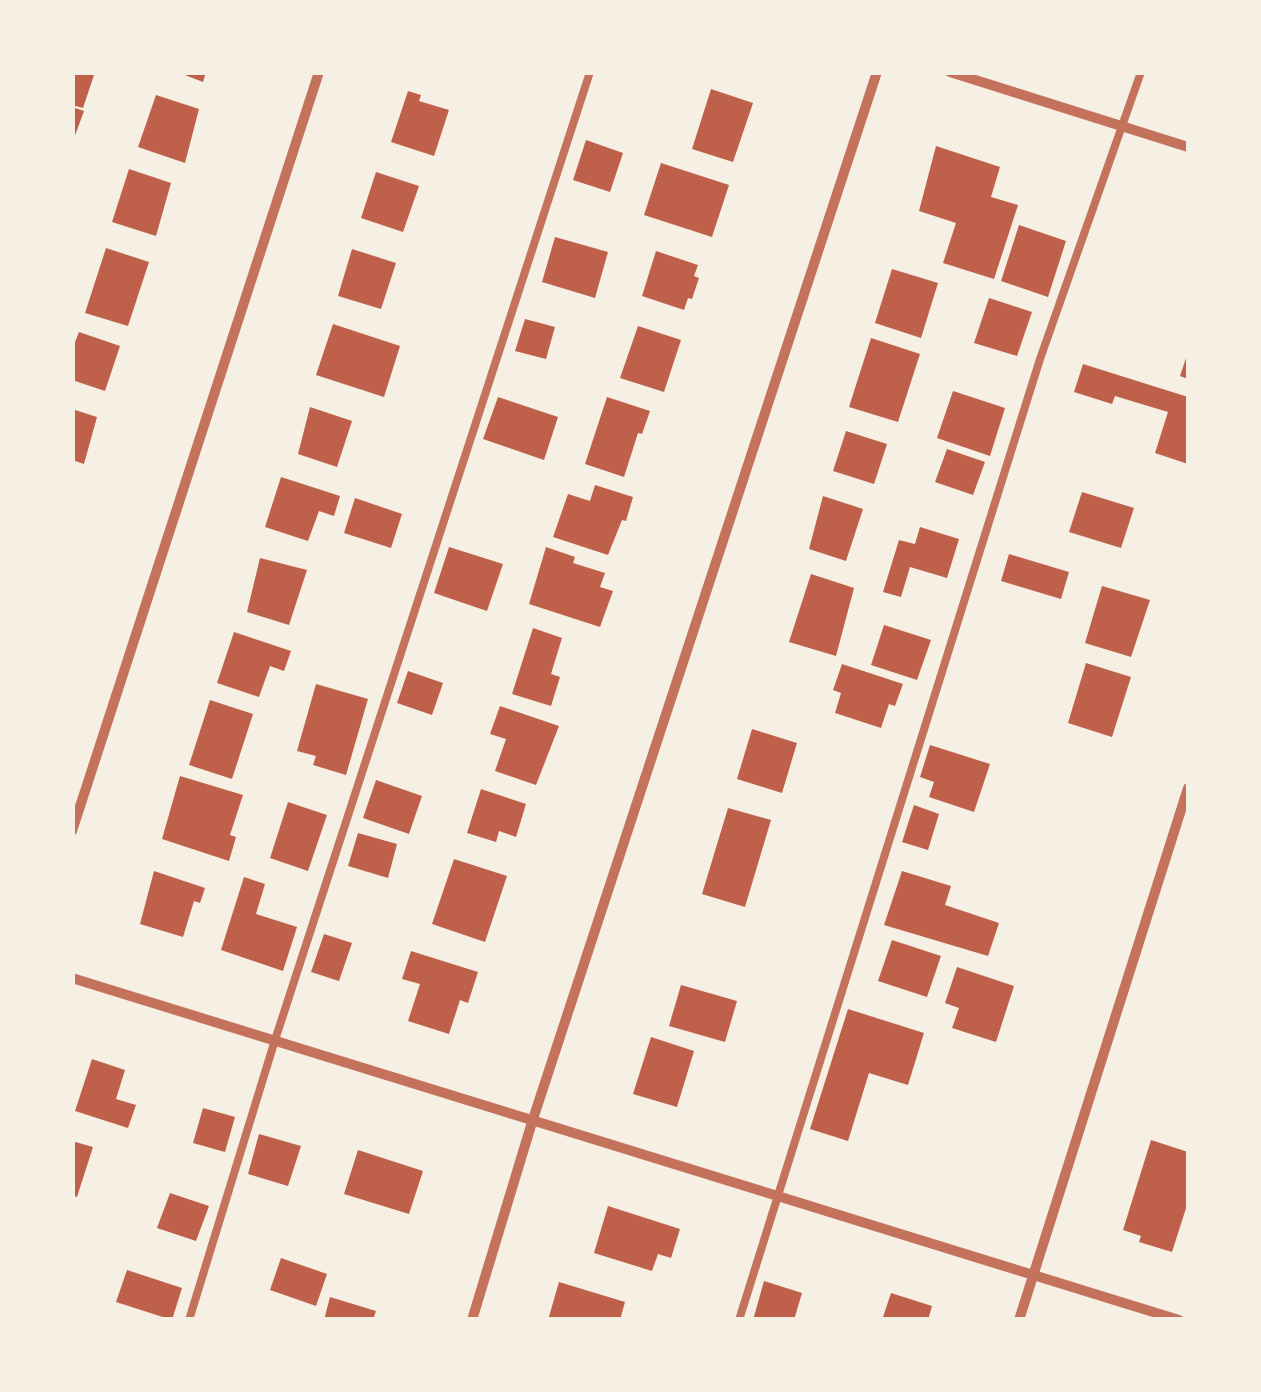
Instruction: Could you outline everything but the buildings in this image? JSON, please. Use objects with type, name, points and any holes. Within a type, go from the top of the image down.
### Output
[{"type":"street","points":[[72,831],[319,72]]},
{"type":"street","points":[[472,1320],[533,1119],[877,72]]},
{"type":"street","points":[[950,72],[1188,147]]},
{"type":"street","points":[[1019,1320],[1188,788]]},
{"type":"street","points":[[72,978],[1179,1320]]},
{"type":"lane","points":[[188,1320],[275,1040],[590,72]]},
{"type":"lane","points":[[738,1320],[1040,359],[1141,72]]}]
